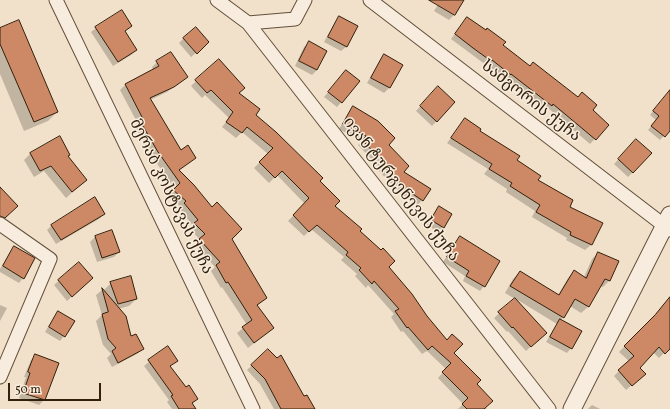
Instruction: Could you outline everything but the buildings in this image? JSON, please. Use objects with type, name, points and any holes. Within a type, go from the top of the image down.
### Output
[{"type":"street","name":"მერაბ კოსტავას ქუჩა","points":[[56,0],[253,409]]},
{"type":"street","name":"ივან ტურგენევის ქუჩა","points":[[217,0],[248,23],[549,409]]},
{"type":"street","points":[[248,23],[295,19],[305,0]]},
{"type":"street","name":"სამგორის ქუჩა","points":[[370,0],[668,224]]},
{"type":"street","points":[[0,224],[50,259],[0,377]]},
{"type":"street","points":[[572,409],[668,224]]}]
